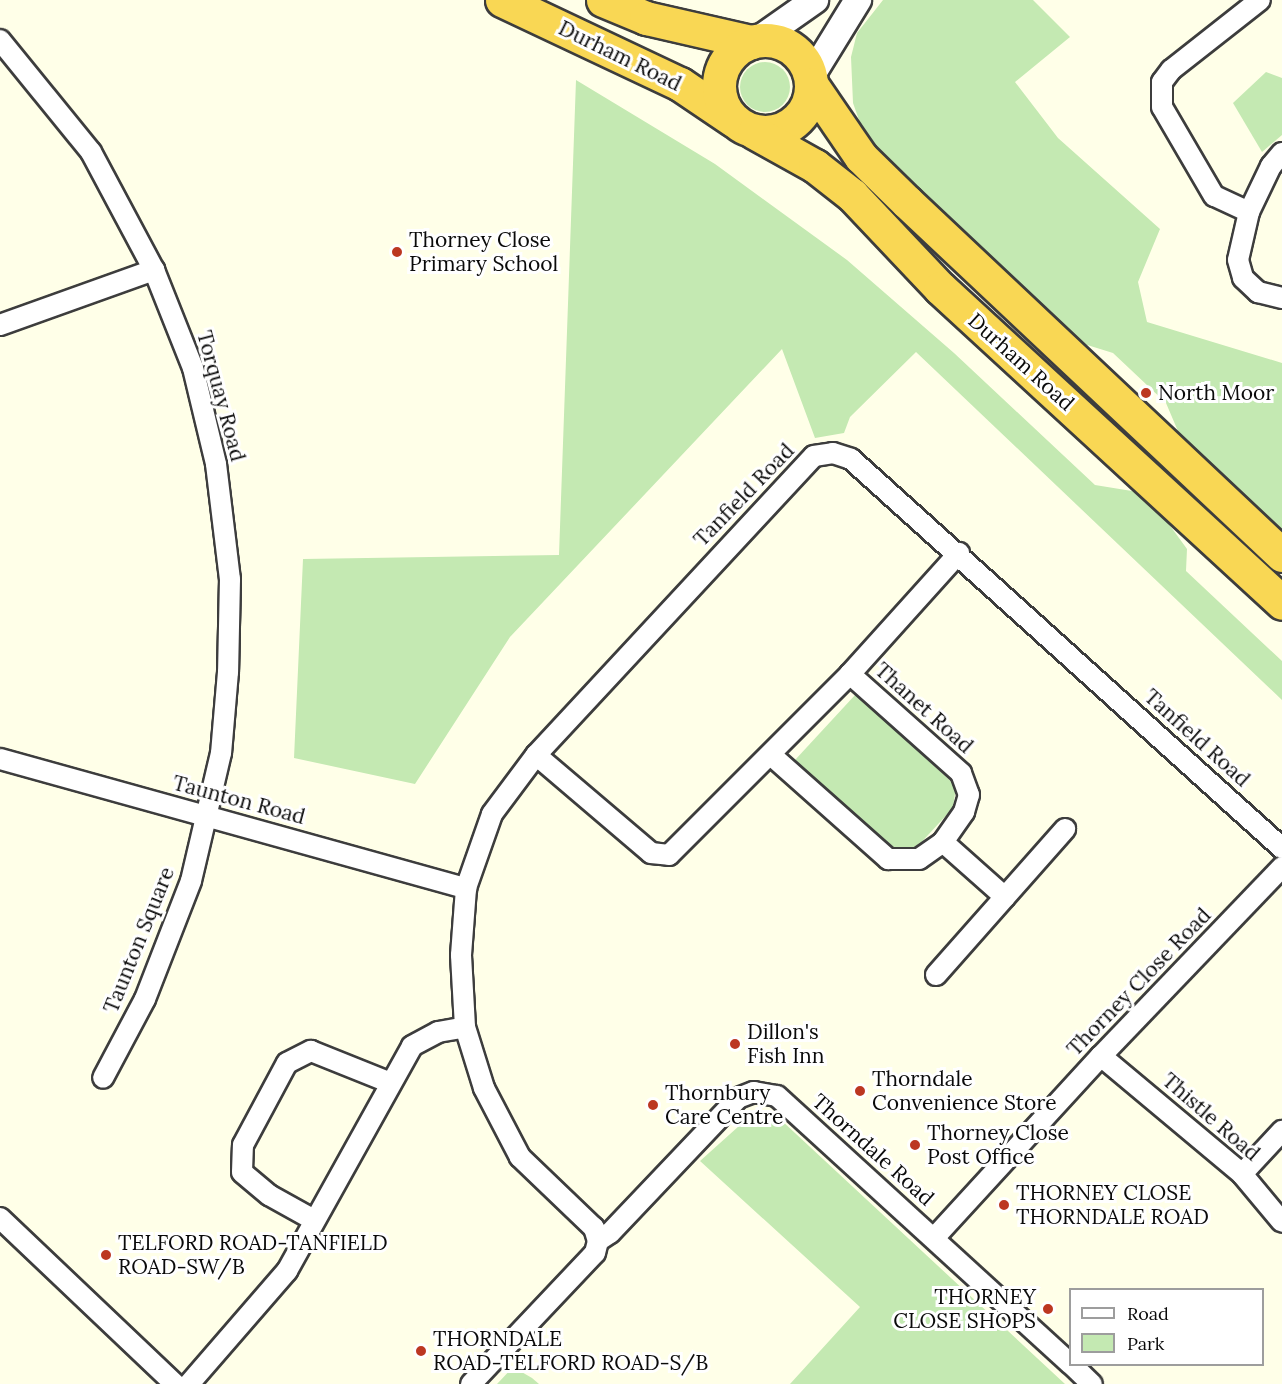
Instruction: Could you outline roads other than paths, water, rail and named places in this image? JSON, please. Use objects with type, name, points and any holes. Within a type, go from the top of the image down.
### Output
[{"type":"highway","name":"Durham Road","points":[[502,0],[680,84],[743,126],[815,166],[852,195],[940,288],[1282,603]]},
{"type":"highway","name":"Durham Road","points":[[603,0],[646,18],[791,48],[801,58],[835,124],[869,165],[954,249],[1104,385],[1282,555]]},
{"type":"highway","points":[[755,41],[734,53],[722,69],[719,96],[743,126],[782,130],[794,123],[804,112],[811,81]]},
{"type":"street","points":[[755,41],[815,0]]},
{"type":"street","points":[[811,81],[858,0]]},
{"type":"street","points":[[1249,212],[1214,196],[1162,107],[1162,82],[1260,0]]},
{"type":"street","name":"Torquay Road","points":[[0,40],[91,152],[154,270],[193,368],[216,464],[230,579],[228,672],[221,753],[207,815]]},
{"type":"street","points":[[1282,153],[1270,166],[1249,212],[1238,260],[1243,278],[1258,292],[1282,298]]},
{"type":"street","points":[[0,326],[154,270]]},
{"type":"street","name":"Tanfield Road","points":[[598,1240],[594,1228],[520,1157],[484,1088],[465,1027],[461,955],[466,888],[492,814],[536,755],[814,456],[833,453],[851,459],[959,553],[1282,848]]},
{"type":"street","name":"Thanet Road","points":[[536,755],[651,853],[669,855],[850,674],[959,553]]},
{"type":"street","name":"Thanet Road","points":[[771,755],[888,859],[919,859],[943,842],[964,812],[969,795],[961,773],[850,674]]},
{"type":"street","name":"Taunton Road","points":[[0,759],[466,888]]},
{"type":"street","name":"Taunton Square","points":[[103,1078],[145,999],[191,881],[207,815]]},
{"type":"street","points":[[936,975],[1065,829]]},
{"type":"street","points":[[943,842],[1005,897]]},
{"type":"street","name":"Thorney Close Road","points":[[935,1238],[1101,1056],[1282,867]]},
{"type":"street","points":[[189,1384],[287,1271],[412,1046],[438,1032],[465,1027]]},
{"type":"street","points":[[314,1220],[269,1195],[242,1172],[243,1145],[288,1063],[311,1051],[391,1083]]},
{"type":"street","name":"Thistle Road","points":[[1101,1056],[1242,1174],[1282,1222]]},
{"type":"street","name":"Thorndale Road","points":[[471,1384],[595,1253],[598,1240],[610,1233],[738,1098],[754,1092],[777,1096],[1069,1362]]},
{"type":"street","points":[[1242,1174],[1282,1131]]},
{"type":"street","points":[[0,1218],[176,1384]]},
{"type":"street","name":"Thorndale Road","points":[[1073,1366],[1092,1384]]},
{"type":"place","name":"Thorney Close Primary School","points":[[397,252]]},
{"type":"place","name":"North Moor","points":[[1146,393]]},
{"type":"place","name":"Dillon's Fish Inn","points":[[735,1044]]},
{"type":"place","name":"Thorndale Convenience Store","points":[[860,1091]]},
{"type":"place","name":"Thornbury Care Centre","points":[[653,1105]]},
{"type":"place","name":"Thorney Close Post Office","points":[[915,1145]]},
{"type":"place","name":"THORNEY CLOSE THORNDALE ROAD","points":[[1004,1205]]},
{"type":"place","name":"TELFORD ROAD-TANFIELD ROAD-SW/B","points":[[106,1255]]},
{"type":"place","name":"THORNEY CLOSE SHOPS","points":[[1048,1309]]},
{"type":"place","name":"THORNDALE ROAD-TELFORD ROAD-S/B","points":[[421,1351]]}]
